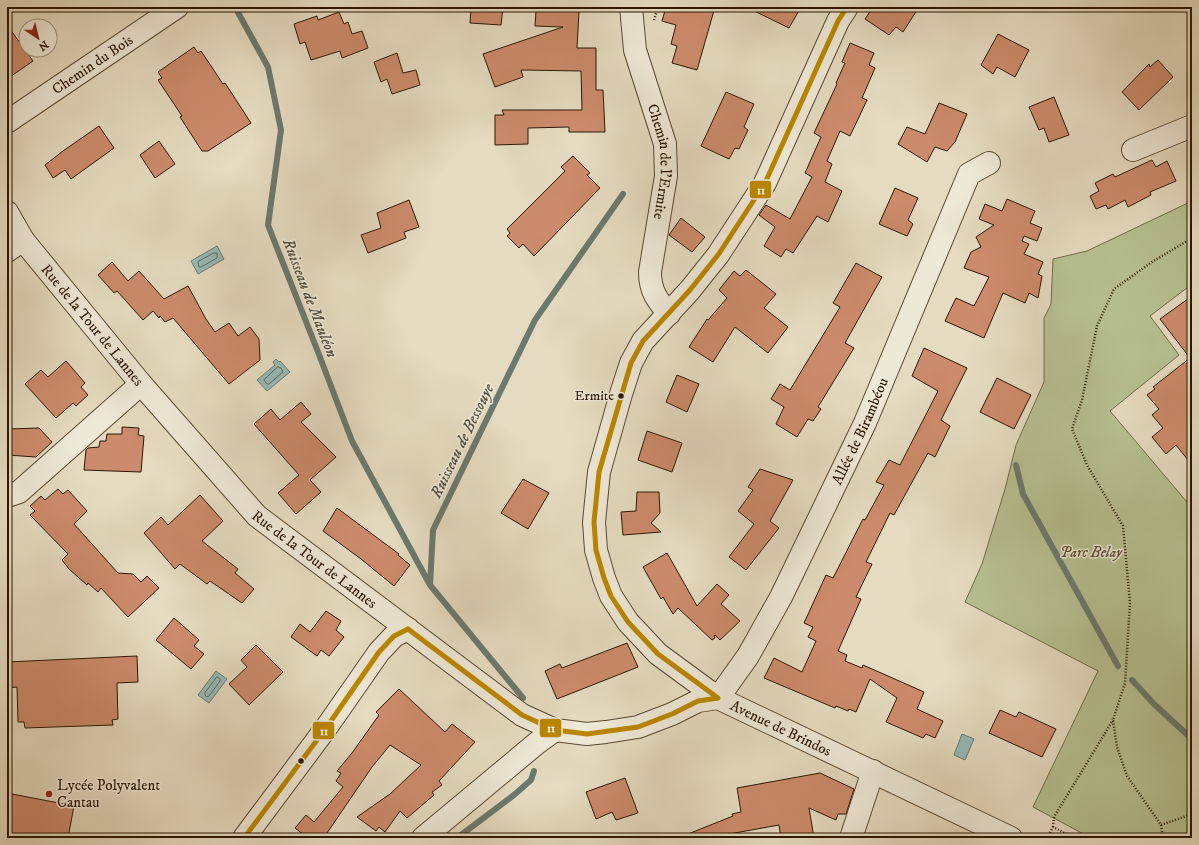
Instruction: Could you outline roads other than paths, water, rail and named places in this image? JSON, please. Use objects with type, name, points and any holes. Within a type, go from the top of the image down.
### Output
[{"type":"street","name":"Chemin du Bois","points":[[7,122],[177,7]]},
{"type":"street","name":"Chemin de l'Ermite","points":[[631,7],[635,50],[665,144],[666,176],[650,272],[650,284],[654,294],[669,314]]},
{"type":"street","name":"Avenue de Brindos","points":[[847,7],[838,20],[765,183],[718,255],[669,314],[644,341],[631,363],[599,472],[594,522],[596,550],[611,596],[628,622],[658,654],[718,698],[1011,838]]},
{"type":"street","points":[[1133,150],[1192,126]]},
{"type":"street","name":"Allée de Birambéou","points":[[718,698],[748,656],[781,597],[859,436],[969,174],[989,164]]},
{"type":"street","name":"Rue de la Tour de Lannes","points":[[7,212],[15,246],[141,384],[257,516],[522,715],[555,730],[587,734],[638,727],[672,714],[698,701],[718,698]]},
{"type":"street","points":[[7,496],[19,492],[141,384]]},
{"type":"street","points":[[244,838],[326,728],[379,652],[394,636],[408,629]]},
{"type":"street","points":[[423,838],[537,743],[555,730]]},
{"type":"street","points":[[851,838],[873,771]]},
{"type":"water","points":[[217,246],[224,259],[198,274],[191,261]]},
{"type":"water","points":[[276,359],[279,362],[280,361],[290,372],[267,391],[257,380],[275,365],[273,362]]},
{"type":"water","points":[[216,671],[227,679],[209,703],[198,695]]},
{"type":"water","points":[[962,734],[974,739],[965,760],[954,755]]},
{"type":"waterway","name":"Ruisseau de Mauléon","points":[[235,7],[268,67],[281,130],[268,225],[352,441],[430,585]]},
{"type":"waterway","name":"Ruisseau de Bessouye","points":[[523,698],[430,585],[433,530],[535,320],[623,194]]},
{"type":"waterway","points":[[1016,465],[1023,494],[1118,666]]},
{"type":"waterway","points":[[1132,680],[1155,705],[1192,739]]},
{"type":"waterway","name":"Ruisseau de Bessouye","points":[[457,838],[514,795],[531,780],[534,771]]},
{"type":"place","name":"Ermite","points":[[621,396]]},
{"type":"place","name":"Lycée Polyvalent Cantau","points":[[49,794]]},
{"type":"park label","name":"Parc Belay","points":[[1091,552]]}]
